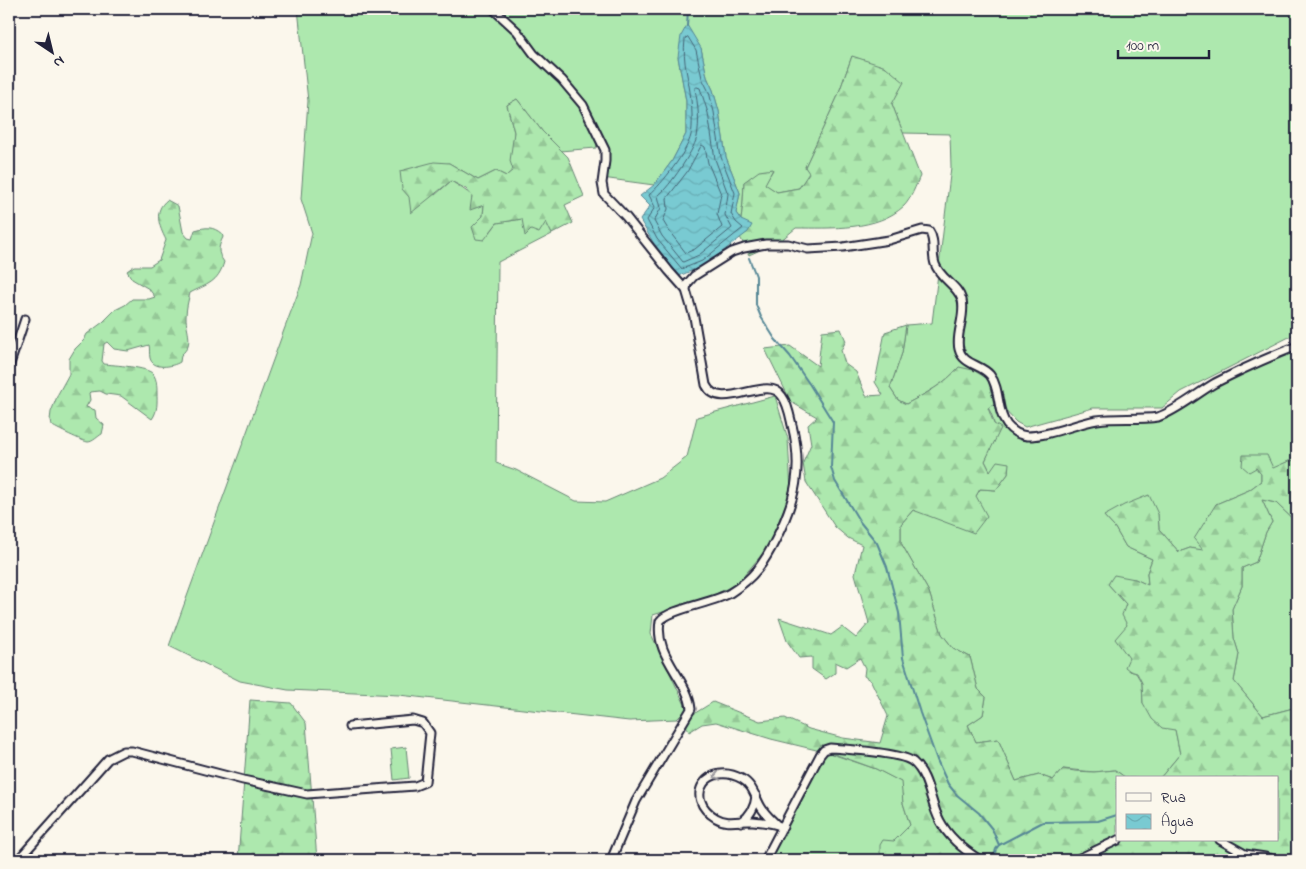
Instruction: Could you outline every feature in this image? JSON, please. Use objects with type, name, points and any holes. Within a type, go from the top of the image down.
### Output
[{"type":"street","points":[[492,9],[517,31],[534,54],[562,80],[583,105],[605,150],[602,183],[604,194],[626,217],[686,289],[694,317],[704,378],[710,391],[716,394],[734,395],[770,388],[778,391],[782,396],[791,420],[797,455],[796,487],[790,509],[769,554],[756,572],[730,593],[718,599],[669,614],[660,621],[659,637],[661,644],[687,694],[690,709],[636,801],[611,860]]},
{"type":"street","points":[[686,289],[687,284],[694,276],[732,252],[744,248],[766,244],[788,244],[808,249],[843,247],[889,240],[922,230],[929,231],[933,239],[935,264],[941,276],[958,291],[962,300],[962,322],[958,340],[960,354],[990,375],[1008,426],[1025,436],[1044,434],[1097,420],[1158,417],[1167,414],[1214,384],[1244,368],[1297,346]]},
{"type":"street","points":[[9,367],[25,319]]},
{"type":"street","points":[[18,860],[104,763],[113,755],[124,751],[132,751],[243,780],[307,794],[415,786],[426,781],[430,733],[423,723],[414,720],[350,726]]},
{"type":"street","points":[[766,860],[780,826],[820,755],[825,750],[845,749],[901,757],[912,761],[918,768],[939,820],[958,844],[980,860]]},
{"type":"street","points":[[718,774],[735,776],[747,782],[763,810],[780,826],[752,821],[726,822],[718,819],[704,808],[700,799],[704,782],[712,775],[718,774]]},
{"type":"street","points":[[740,822],[748,816],[756,796]]},
{"type":"street","points":[[1076,860],[1116,841]]},
{"type":"street","points":[[1223,842],[1245,854],[1274,860]]},
{"type":"green space","points":[[298,9],[1297,9],[1297,333],[1181,392],[1162,408],[1093,408],[1025,427],[1016,422],[1000,405],[1004,419],[1025,436],[1077,424],[1158,417],[1214,384],[1297,346],[1297,460],[1289,461],[1273,469],[1269,463],[1256,468],[1261,474],[1261,481],[1249,490],[1216,504],[1204,551],[1190,548],[1179,552],[1159,529],[1158,514],[1104,516],[1115,528],[1126,547],[1152,559],[1147,573],[1148,585],[1135,579],[1108,584],[1126,604],[1130,671],[1136,673],[1142,683],[1143,703],[1175,729],[1180,754],[1162,776],[1123,776],[1115,770],[1094,772],[1063,769],[1053,780],[1039,775],[1016,781],[998,739],[976,742],[968,725],[983,715],[986,697],[978,689],[970,657],[953,648],[942,634],[929,592],[901,543],[901,524],[913,510],[976,496],[980,489],[996,490],[1008,474],[1008,463],[990,471],[985,461],[993,438],[994,424],[992,417],[980,394],[959,367],[941,384],[906,404],[898,400],[890,388],[902,353],[906,325],[932,323],[951,167],[950,134],[903,133],[892,104],[852,56],[837,98],[805,167],[810,173],[799,188],[777,192],[764,184],[773,170],[744,182],[741,220],[736,213],[740,193],[726,157],[719,111],[707,77],[701,48],[678,57],[686,101],[686,134],[672,161],[654,185],[602,178],[605,161],[599,139],[596,148],[560,151],[517,99],[507,105],[514,132],[513,170],[506,176],[496,171],[478,180],[449,163],[401,171],[435,195],[451,181],[464,189],[484,204],[483,216],[489,234],[497,223],[522,219],[530,230],[546,222],[552,234],[498,262],[496,463],[516,470],[576,501],[605,502],[660,478],[687,457],[697,417],[775,396],[788,439],[791,491],[768,547],[738,583],[706,599],[653,615],[651,634],[687,709],[677,719],[629,721],[399,695],[288,690],[240,681],[169,646],[301,285],[312,233],[301,199],[308,101]]},
{"type":"green space","points":[[852,56],[886,67],[904,82],[892,104],[920,176],[911,196],[904,206],[881,220],[838,228],[796,228],[780,241],[749,255],[740,237],[748,232],[741,220],[744,182],[759,171],[773,169],[765,184],[777,192],[799,188],[809,173],[805,167],[837,98]]},
{"type":"green space","points":[[517,99],[542,131],[568,157],[584,196],[565,205],[573,223],[552,234],[546,222],[539,233],[531,230],[525,236],[522,219],[497,223],[484,240],[476,239],[472,227],[483,216],[484,205],[470,210],[472,196],[466,189],[451,181],[411,213],[409,197],[402,189],[400,171],[434,162],[449,163],[478,180],[496,171],[506,176],[513,170],[510,161],[514,132],[507,105]]},
{"type":"green space","points":[[167,200],[178,206],[183,232],[188,238],[192,239],[195,230],[203,228],[212,228],[222,234],[223,237],[219,250],[224,262],[222,269],[215,279],[207,285],[190,293],[186,317],[189,342],[181,355],[180,362],[168,366],[155,364],[150,358],[149,345],[128,351],[114,349],[107,342],[104,344],[102,361],[104,364],[138,368],[153,374],[157,386],[156,410],[152,419],[121,396],[106,394],[100,391],[90,392],[90,400],[86,407],[95,410],[96,418],[104,425],[102,434],[92,441],[85,441],[51,425],[50,420],[58,394],[69,374],[69,359],[87,334],[115,310],[132,299],[155,297],[149,289],[132,279],[127,271],[134,266],[150,266],[159,260],[166,240],[161,229],[159,214],[160,209]]},
{"type":"green space","points":[[906,325],[902,353],[890,388],[898,400],[906,404],[941,384],[959,367],[973,370],[988,379],[994,404],[988,408],[994,424],[1001,428],[985,461],[990,471],[997,461],[1009,463],[1008,474],[996,490],[980,489],[976,496],[987,516],[974,533],[913,510],[901,524],[901,543],[929,592],[942,634],[953,648],[970,657],[978,689],[986,697],[983,715],[968,725],[976,742],[998,739],[1016,781],[1039,775],[1053,780],[1063,769],[1094,772],[1115,770],[1123,776],[1116,776],[1116,842],[1278,842],[1278,776],[1162,776],[1180,754],[1175,730],[1162,728],[1152,719],[1143,703],[1142,683],[1137,673],[1125,667],[1129,658],[1115,639],[1127,625],[1122,615],[1126,604],[1108,584],[1114,575],[1135,579],[1148,585],[1147,573],[1152,559],[1126,547],[1115,528],[1104,516],[1124,505],[1149,495],[1158,514],[1159,529],[1179,552],[1190,548],[1203,550],[1194,539],[1216,504],[1249,490],[1261,481],[1261,474],[1256,468],[1249,472],[1242,466],[1243,455],[1267,455],[1273,468],[1289,461],[1297,460],[1297,523],[1276,503],[1262,500],[1272,522],[1266,532],[1256,562],[1242,568],[1242,586],[1232,609],[1234,638],[1239,654],[1234,681],[1263,716],[1297,707],[1297,860],[887,860],[880,853],[880,845],[883,840],[894,841],[910,825],[903,803],[901,782],[876,769],[837,755],[771,739],[716,722],[702,724],[689,732],[686,725],[692,715],[713,702],[760,721],[785,718],[809,729],[843,738],[880,743],[888,716],[871,681],[864,676],[865,668],[860,658],[846,667],[835,662],[835,673],[826,679],[812,669],[812,657],[799,658],[787,641],[779,618],[831,635],[842,627],[856,638],[869,623],[855,574],[862,545],[848,538],[835,527],[806,482],[803,463],[811,444],[808,425],[817,417],[791,402],[765,349],[790,346],[818,366],[822,331],[841,329],[846,341],[841,350],[845,364],[856,372],[866,396],[883,395],[875,382],[885,332]]},
{"type":"green space","points":[[1262,500],[1276,503],[1297,523],[1297,707],[1263,716],[1234,681],[1239,654],[1234,638],[1232,609],[1242,586],[1242,568],[1256,562],[1266,532],[1272,522]]},
{"type":"green space","points":[[250,700],[291,703],[306,723],[317,860],[238,860]]},
{"type":"green space","points":[[406,747],[409,778],[394,780],[391,749]]},
{"type":"green space","points":[[826,752],[876,769],[902,782],[903,803],[910,825],[880,853],[887,860],[768,860]]},
{"type":"water","points":[[687,25],[701,48],[707,77],[719,111],[726,157],[740,193],[736,213],[741,220],[752,225],[748,232],[705,265],[679,276],[653,242],[640,220],[650,206],[640,196],[654,185],[672,161],[686,134],[686,101],[678,57],[681,36]]},
{"type":"waterway","points":[[687,26],[688,9]]},
{"type":"waterway","points":[[749,258],[756,276],[756,305],[761,317],[775,339],[790,356],[810,385],[833,422],[831,467],[835,481],[860,522],[877,543],[887,567],[899,613],[903,658],[937,760],[948,784],[957,795],[979,813],[992,829],[999,845],[993,860]]},
{"type":"waterway","points":[[999,845],[1043,822],[1098,821],[1116,815]]}]
